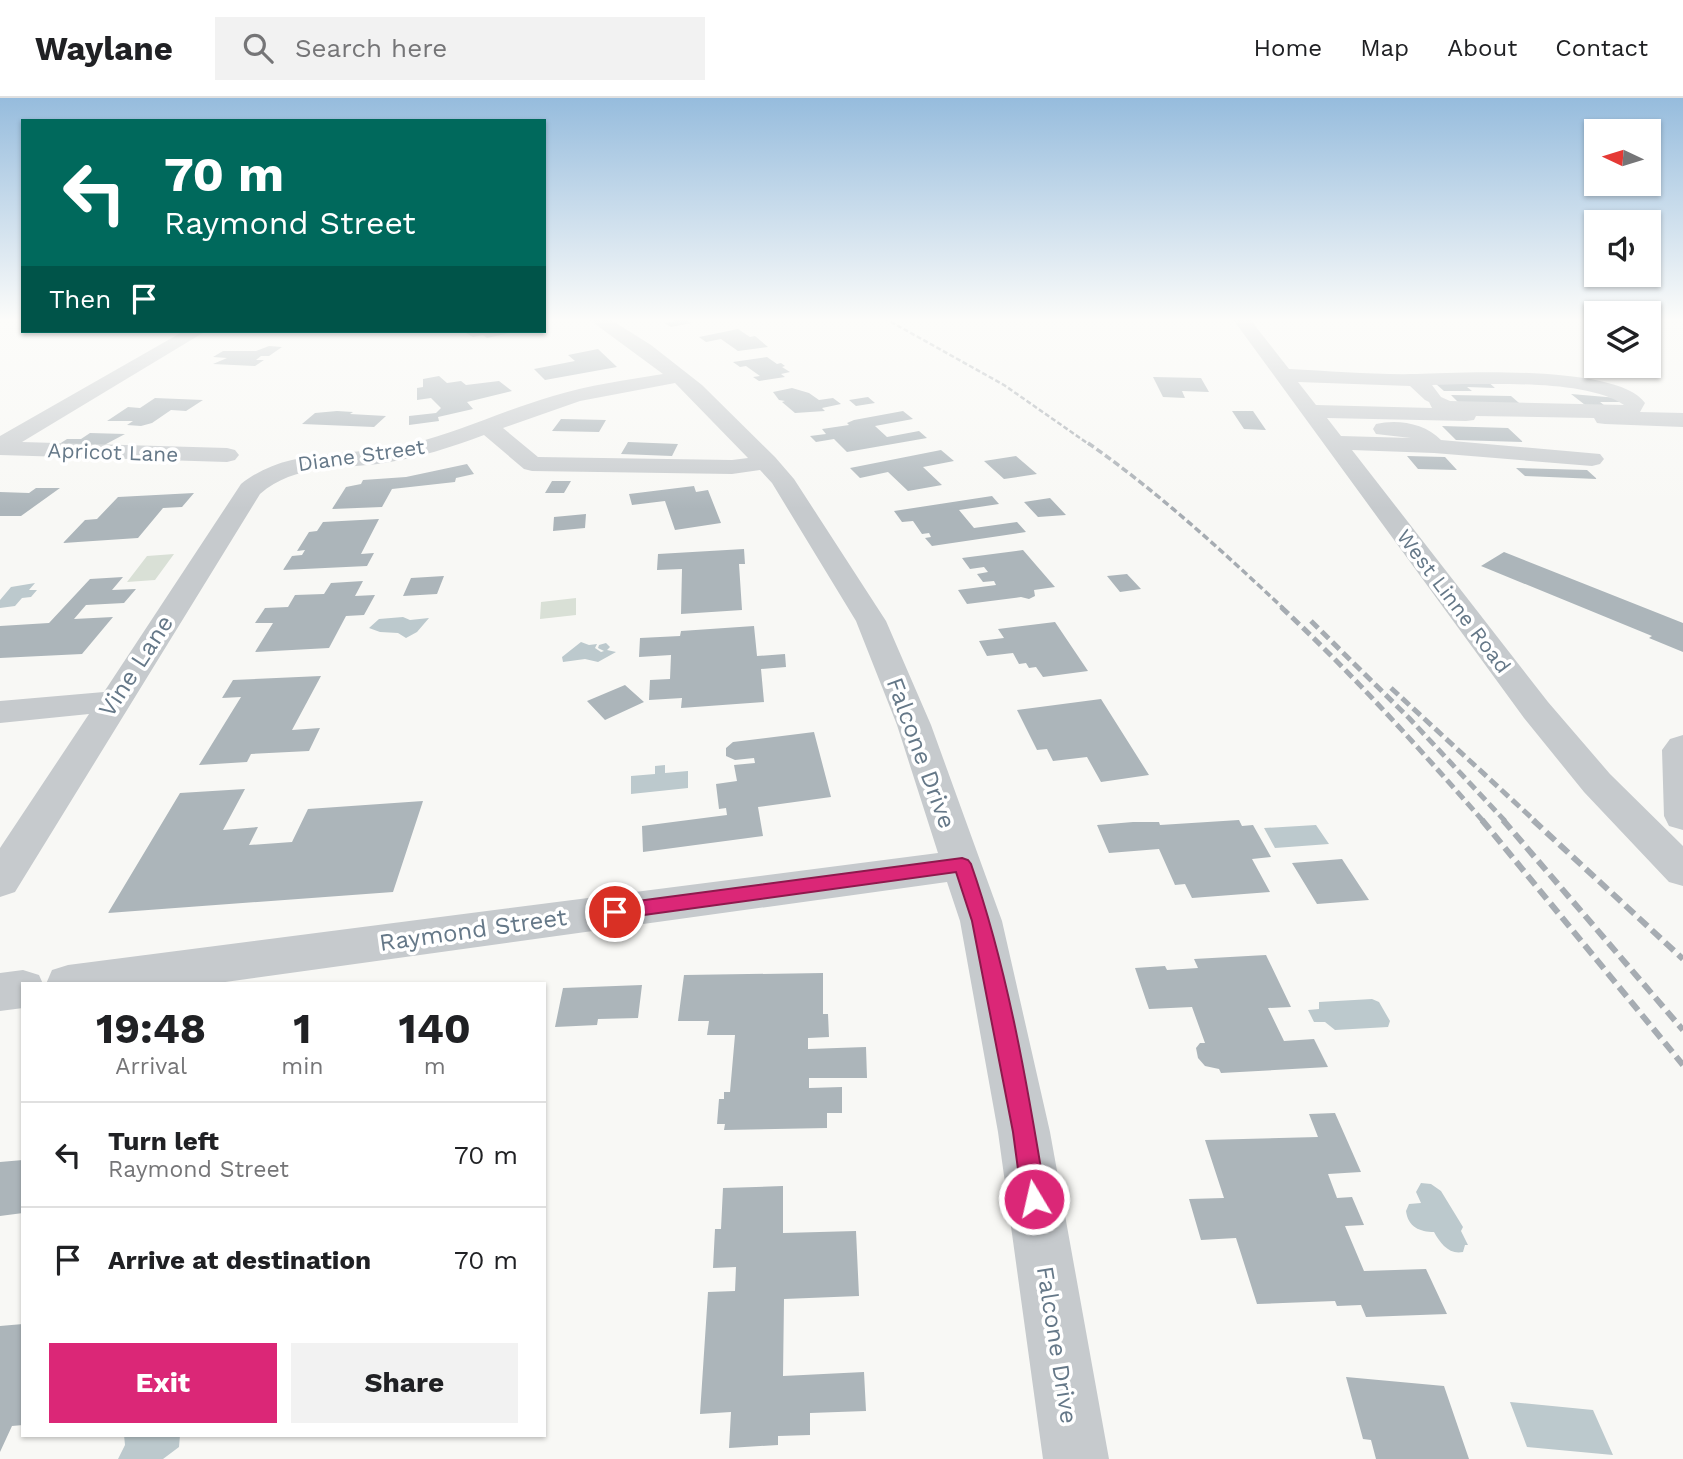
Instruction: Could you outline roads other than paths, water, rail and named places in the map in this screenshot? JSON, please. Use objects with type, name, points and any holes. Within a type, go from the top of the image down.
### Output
[{"type":"street","points":[[0,447],[111,382]]},
{"type":"street","name":"Diane Street","points":[[286,466],[386,456],[428,447],[489,428],[558,401],[655,382]]},
{"type":"street","name":"Falcone Drive","points":[[684,382],[695,389],[766,462],[796,500],[871,621],[914,726],[981,921],[1024,1132],[1076,1459]]},
{"type":"street","name":"West Linne Road","points":[[1288,382],[1567,748],[1683,871]]},
{"type":"street","points":[[1418,382],[1445,407],[1620,412],[1632,409],[1635,403],[1616,390],[1547,382]]},
{"type":"street","points":[[1317,420],[1439,403]]},
{"type":"street","points":[[1317,420],[1683,420]]},
{"type":"street","points":[[1317,420],[1418,431],[1426,435],[1434,446],[1592,459]]},
{"type":"street","points":[[489,428],[532,464],[732,467],[766,462]]},
{"type":"street","name":"Apricot Lane","points":[[0,447],[227,455]]},
{"type":"street","name":"Vine Lane","points":[[0,881],[250,489],[260,478],[286,466]]},
{"type":"street","points":[[0,712],[114,701]]},
{"type":"street","points":[[1683,747],[1680,750],[1683,816]]},
{"type":"street","name":"Raymond Street","points":[[83,982],[962,864]]},
{"type":"street","points":[[0,992],[21,989]]},
{"type":"railway","points":[[998,382],[1090,445]]},
{"type":"railway","points":[[1088,443],[1164,501],[1283,608]]},
{"type":"railway","points":[[1281,607],[1410,738],[1483,821]]},
{"type":"railway","points":[[1311,621],[1409,718],[1505,821]]},
{"type":"railway","points":[[1391,688],[1535,821]]},
{"type":"railway","points":[[1482,820],[1683,1065]]},
{"type":"railway","points":[[1503,820],[1683,1030]]},
{"type":"railway","points":[[1533,820],[1683,959]]}]
